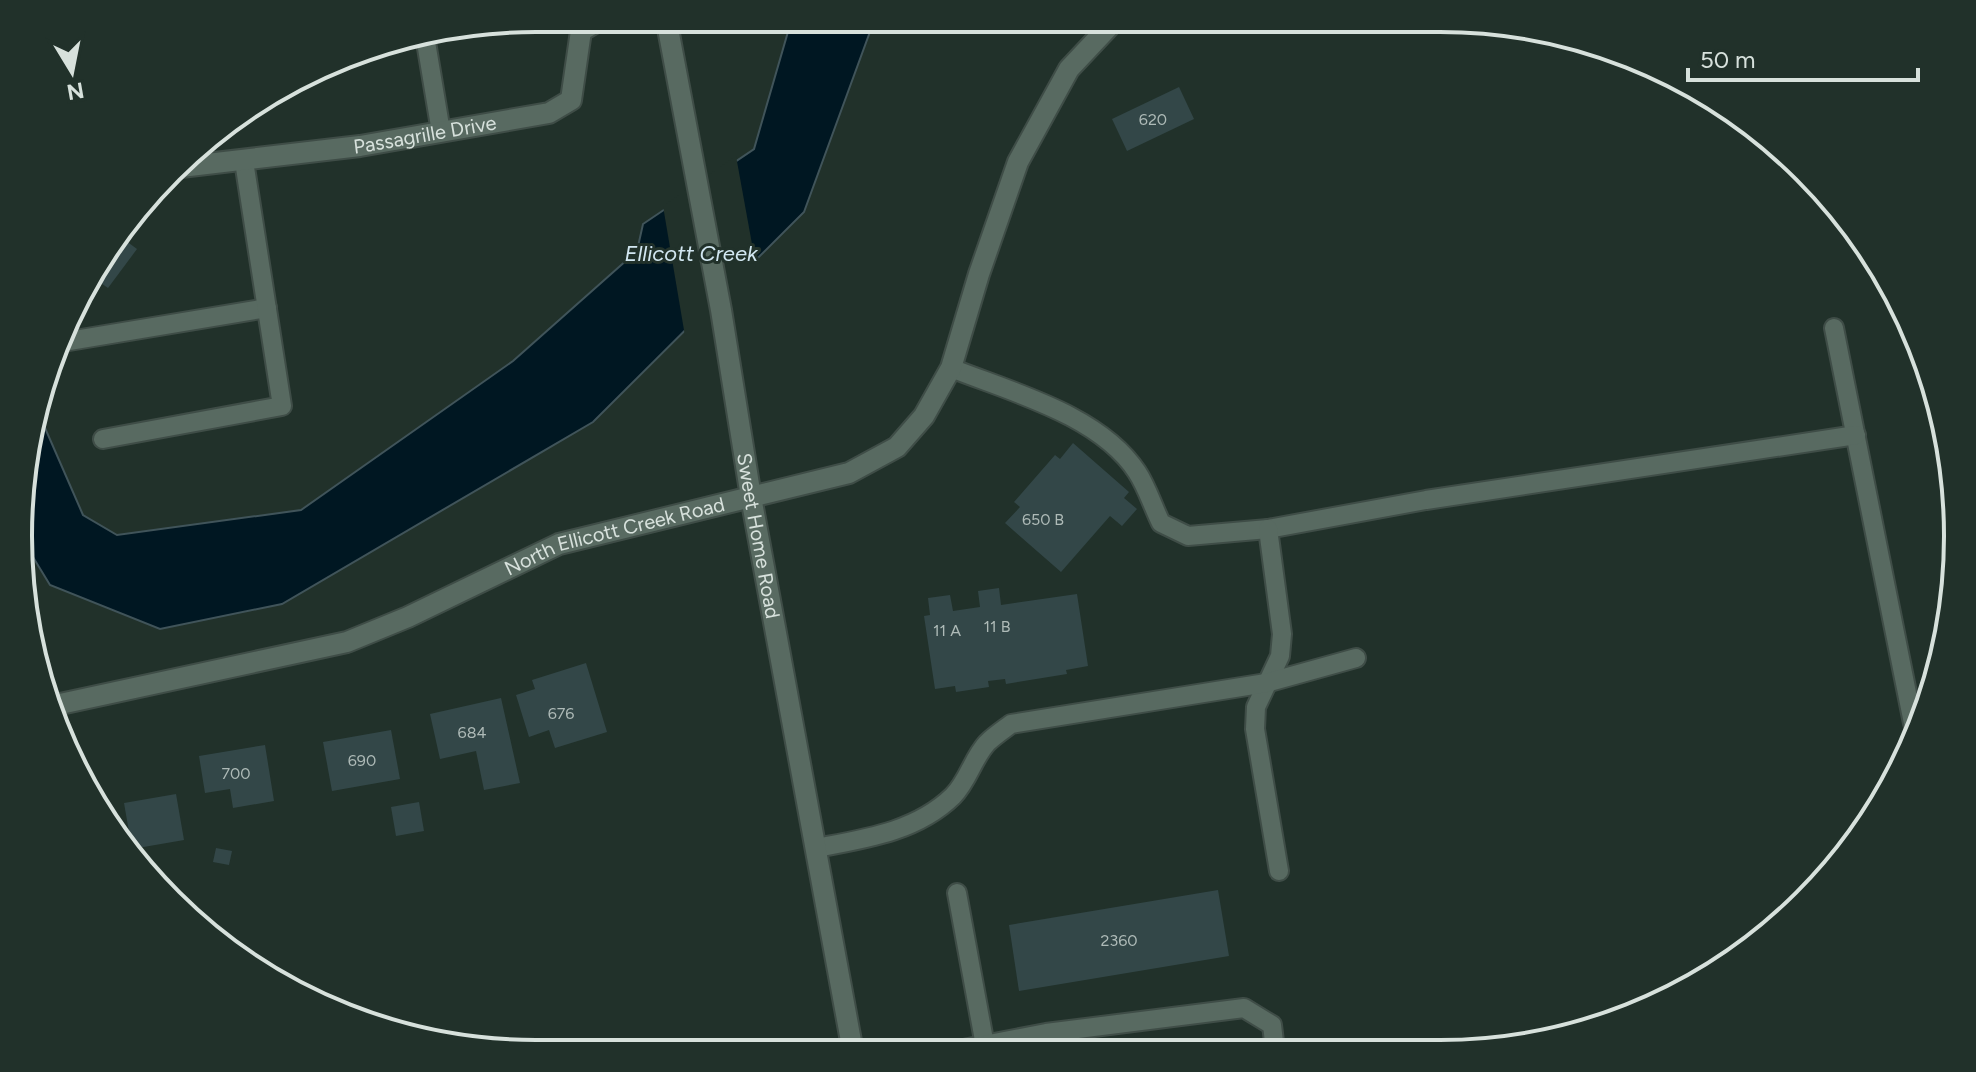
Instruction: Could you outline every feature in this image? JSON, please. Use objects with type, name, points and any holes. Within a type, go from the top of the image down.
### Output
[{"type":"street","name":"Passagrille Drive","points":[[195,166],[360,146],[549,113],[571,100],[581,32]]},
{"type":"street","name":"Sweet Home Road","points":[[669,32],[851,1040]]},
{"type":"street","name":"North Ellicott Creek Road","points":[[61,704],[347,642],[408,617],[559,544],[849,473],[897,447],[924,416],[951,368],[979,274],[1018,162],[1069,69],[1104,32]]},
{"type":"lane","points":[[426,45],[441,132]]},
{"type":"lane","points":[[103,439],[282,406],[244,161]]},
{"type":"lane","points":[[71,341],[267,308]]},
{"type":"lane","points":[[1834,328],[1911,714]]},
{"type":"lane","points":[[951,368],[1053,409],[1103,435],[1137,472],[1161,523],[1188,536],[1268,529],[1426,500],[1856,435]]},
{"type":"lane","points":[[1268,529],[1282,634],[1280,656],[1256,707],[1255,729],[1279,871]]},
{"type":"lane","points":[[816,848],[871,838],[897,830],[927,815],[955,795],[985,745],[1011,724],[1266,683],[1356,658]]},
{"type":"lane","points":[[957,893],[984,1040]]},
{"type":"lane","points":[[1018,1040],[1046,1033],[1244,1008],[1272,1025],[1274,1040]]},
{"type":"water","name":"Ellicott Creek","points":[[788,32],[870,32],[804,212],[593,422],[282,604],[160,629],[50,585],[33,556],[36,470],[44,427],[83,515],[117,535],[301,510],[513,361],[637,251],[643,224],[754,149]]},
{"type":"pier","points":[[736,156],[756,266],[685,336],[663,206]]},
{"type":"building","points":[[1179,87],[1194,119],[1127,151],[1112,119]]},
{"type":"building","points":[[127,242],[137,249],[108,288],[101,283]]},
{"type":"building","points":[[1073,443],[1129,492],[1124,498],[1137,509],[1122,526],[1110,516],[1061,572],[1005,523],[1020,507],[1014,502],[1055,455],[1060,459]]},
{"type":"building","points":[[999,588],[1001,605],[1077,594],[1088,666],[1066,670],[1067,674],[1006,684],[1005,679],[988,681],[989,687],[956,692],[955,686],[935,689],[924,616],[930,615],[928,598],[950,595],[953,611],[980,607],[978,591]]},
{"type":"building","points":[[586,663],[607,732],[555,748],[549,730],[529,737],[516,695],[535,689],[532,680]]},
{"type":"building","points":[[501,698],[520,783],[484,790],[476,751],[440,759],[430,714]]},
{"type":"building","points":[[391,730],[400,779],[332,791],[323,742]]},
{"type":"building","points":[[265,745],[274,801],[233,808],[230,789],[205,793],[199,756]]},
{"type":"building","points":[[176,794],[184,840],[140,848],[129,833],[124,803]]},
{"type":"building","points":[[419,802],[424,831],[396,836],[391,807]]},
{"type":"building","points":[[216,848],[232,851],[229,865],[213,862]]},
{"type":"building","points":[[1218,890],[1229,956],[1019,991],[1009,925]]}]
